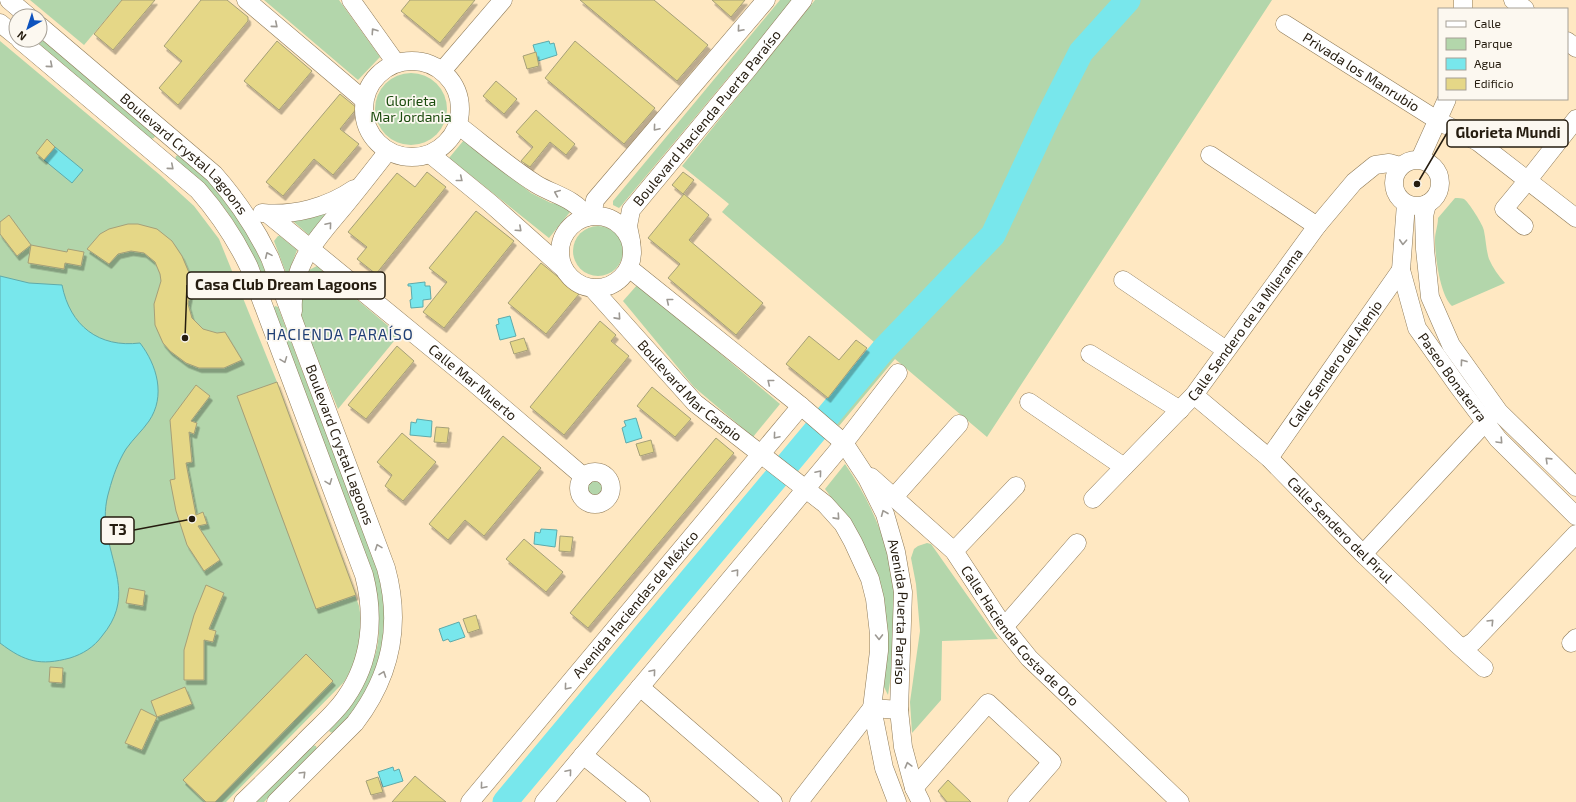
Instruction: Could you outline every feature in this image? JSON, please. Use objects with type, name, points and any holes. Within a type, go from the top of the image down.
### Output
[{"type":"street","points":[[9,0],[18,8]]},
{"type":"street","points":[[246,0],[364,100]]},
{"type":"street","points":[[351,0],[396,63]]},
{"type":"street","points":[[442,71],[503,0]]},
{"type":"street","name":"Boulevard Hacienda Puerta Paraíso","points":[[589,216],[595,200],[766,0]]},
{"type":"street","name":"Boulevard Hacienda Puerta Paraíso","points":[[631,241],[628,226],[631,210],[803,0]]},
{"type":"street","points":[[1513,0],[1524,8]]},
{"type":"street","points":[[0,23],[8,30]]},
{"type":"street","name":"Privada los Manrubio","points":[[1285,24],[1437,120],[1478,142],[1576,218]]},
{"type":"street","name":"Boulevard Crystal Lagoons","points":[[48,33],[214,174],[244,210],[260,238],[282,292],[386,568],[394,617],[390,650],[381,681],[365,710],[355,723],[276,802]]},
{"type":"street","points":[[1568,42],[1576,48]]},
{"type":"street","name":"Boulevard Crystal Lagoons","points":[[30,48],[198,190],[221,217],[240,249],[261,299],[364,574],[370,602],[370,624],[368,645],[360,672],[346,697],[337,708],[243,802]]},
{"type":"street","points":[[420,61],[432,65],[442,71],[450,80],[458,96],[461,113],[458,125],[448,143],[430,154],[416,158],[402,157],[388,151],[376,142],[368,130],[364,115],[364,100],[368,88],[375,78],[385,69],[396,63],[420,61]]},
{"type":"street","points":[[1420,159],[1447,100]]},
{"type":"street","points":[[1524,226],[1504,209],[1576,119]]},
{"type":"street","points":[[458,125],[537,184],[563,196],[581,208],[589,216]]},
{"type":"street","points":[[156,154],[170,136]]},
{"type":"street","points":[[294,324],[293,295],[299,270],[310,248],[388,151]]},
{"type":"street","points":[[430,154],[490,203],[564,268],[575,282],[592,288],[606,286],[619,280],[628,268],[632,255],[631,241],[622,227],[608,218],[589,216],[572,224],[563,237],[560,252],[564,268]]},
{"type":"street","points":[[1210,155],[1317,226]]},
{"type":"street","points":[[1413,159],[1420,159],[1431,164],[1438,174],[1440,185],[1436,196],[1427,204],[1417,206],[1406,204],[1398,196],[1393,186],[1394,175],[1400,166],[1413,159]]},
{"type":"street","name":"Calle Sendero de la Milerama","points":[[1093,499],[1194,395],[1317,226],[1354,182],[1375,166],[1389,163],[1400,166]]},
{"type":"street","points":[[244,210],[268,214],[300,211],[337,199],[363,184]]},
{"type":"street","name":"Paseo Bonaterra","points":[[1406,204],[1402,270],[1417,328],[1498,440],[1576,516]]},
{"type":"street","name":"Paseo Bonaterra","points":[[1427,204],[1424,216],[1430,297],[1451,345],[1497,409],[1576,487]]},
{"type":"street","name":"Calle Mar Muerto","points":[[268,214],[473,382],[584,477]]},
{"type":"street","points":[[628,268],[800,406],[839,440]]},
{"type":"street","name":"Calle Sendero del Ajenjo","points":[[1269,458],[1402,270]]},
{"type":"street","points":[[1123,280],[1226,350]]},
{"type":"street","name":"Boulevard Mar Caspio","points":[[592,288],[695,403],[801,486]]},
{"type":"street","points":[[261,299],[282,292]]},
{"type":"street","points":[[1090,354],[1180,410]]},
{"type":"street","points":[[544,802],[640,687],[801,486],[898,373]]},
{"type":"street","name":"Calle Sendero del Pirul","points":[[1194,395],[1269,458],[1363,554],[1484,668]]},
{"type":"street","points":[[1029,402],[1124,467]]},
{"type":"street","name":"Avenida Haciendas de México","points":[[470,802],[765,458],[800,406]]},
{"type":"street","points":[[1363,554],[1497,409]]},
{"type":"street","points":[[894,497],[959,424]]},
{"type":"street","name":"Avenida Puerta Paraíso","points":[[839,440],[862,469],[885,514],[896,552],[902,592],[899,710],[903,747],[917,795]]},
{"type":"street","name":"Calle Hacienda Costa de Oro","points":[[862,469],[954,551],[1004,627],[1029,658],[1180,802]]},
{"type":"street","name":"Avenida Puerta Paraíso","points":[[801,486],[825,504],[843,524],[854,542],[870,579],[875,599],[879,634],[878,669],[872,708],[884,768],[897,802]]},
{"type":"street","points":[[954,551],[1016,486]]},
{"type":"street","points":[[1463,648],[1473,642],[1576,534]]},
{"type":"street","points":[[1004,627],[1077,543]]},
{"type":"street","points":[[640,687],[773,802]]},
{"type":"street","points":[[917,795],[988,702],[1052,762],[1017,802]]},
{"type":"street","points":[[799,802],[872,708],[899,710]]},
{"type":"street","points":[[315,731],[331,747]]},
{"type":"street","points":[[584,755],[641,802]]},
{"type":"green space","points":[[30,0],[122,0],[84,45],[48,15],[48,8],[40,8]]},
{"type":"green space","points":[[264,0],[339,0],[380,57],[358,80]]},
{"type":"green space","points":[[780,0],[793,0],[621,206],[619,208],[613,205],[613,201]]},
{"type":"green space","points":[[815,0],[1272,0],[987,437],[895,359],[839,426],[791,387],[820,410],[874,342],[722,212],[729,204],[682,166]]},
{"type":"green space","points":[[0,41],[160,175],[194,206],[219,239],[277,382],[359,606],[361,626],[357,655],[344,682],[226,802],[0,802]]},
{"type":"green space","points":[[48,44],[155,136],[151,139],[43,48],[48,48]]},
{"type":"green space","name":"Glorieta Mar Jordania","points":[[404,73],[418,73],[425,75],[437,83],[445,95],[447,109],[445,123],[437,135],[425,143],[418,145],[404,145],[397,143],[385,135],[377,123],[375,116],[375,102],[377,95],[385,83],[397,75]]},
{"type":"green space","points":[[464,140],[531,193],[551,203],[574,207],[549,238],[449,158]]},
{"type":"green space","points":[[179,155],[206,177],[228,204],[244,228],[258,254],[269,281],[267,284],[263,283],[246,244],[225,208],[195,175],[175,160],[176,156]]},
{"type":"green space","points":[[1455,198],[1464,199],[1479,219],[1485,234],[1489,259],[1505,283],[1452,306],[1448,301],[1441,285],[1437,265],[1435,234],[1438,218]]},
{"type":"green space","points":[[332,207],[311,237],[294,222],[294,220]]},
{"type":"green space","points":[[593,226],[603,226],[616,233],[623,246],[623,256],[616,269],[603,276],[593,276],[584,272],[577,265],[573,256],[573,246],[577,237],[584,230]]},
{"type":"green space","points":[[278,236],[297,250],[288,274],[286,273],[274,241]]},
{"type":"green space","points":[[317,266],[399,335],[338,409],[308,336],[301,314],[303,284],[309,270]]},
{"type":"green space","points":[[638,284],[780,404],[753,437],[694,387],[623,301]]},
{"type":"green space","points":[[275,306],[278,307],[378,570],[384,596],[385,631],[373,678],[358,706],[333,733],[329,730],[372,663],[376,653],[379,630],[378,605],[372,572],[273,309]]},
{"type":"green space","points":[[845,464],[865,497],[881,532],[891,568],[896,616],[888,695],[884,687],[887,644],[834,501],[825,489]]},
{"type":"green space","points":[[593,480],[600,480],[599,481],[604,486],[603,494],[597,498],[590,497],[585,491],[587,484]]},
{"type":"green space","points":[[927,543],[931,544],[998,639],[942,641],[941,700],[912,733],[910,702],[920,631],[916,584],[911,558],[914,549]]},
{"type":"green space","points":[[313,745],[316,746],[317,749],[264,802],[255,802]]},
{"type":"water","points":[[549,41],[550,44],[554,43],[557,55],[538,61],[533,45]]},
{"type":"water","points":[[55,147],[83,170],[72,183],[44,160]]},
{"type":"water","points":[[0,276],[29,283],[62,285],[72,312],[79,323],[89,331],[99,338],[112,342],[125,344],[140,343],[151,361],[157,381],[157,401],[154,411],[149,421],[129,445],[118,464],[111,485],[105,512],[106,528],[118,586],[119,598],[116,610],[111,623],[102,636],[88,650],[70,658],[50,662],[33,661],[25,658],[0,643]]},
{"type":"water","points":[[425,282],[425,286],[430,286],[431,299],[423,300],[423,307],[411,308],[411,286],[408,286],[408,284]]},
{"type":"water","points":[[510,316],[516,336],[500,340],[496,325],[499,324],[498,319]]},
{"type":"water","points":[[636,418],[642,438],[626,443],[622,428],[626,426],[624,421]]},
{"type":"water","points":[[417,419],[432,421],[431,437],[410,435],[411,422],[416,423]]},
{"type":"water","points":[[541,529],[557,530],[555,547],[534,544],[535,532],[540,533]]},
{"type":"water","points":[[459,622],[465,637],[450,642],[448,639],[443,641],[439,629]]},
{"type":"water","points":[[393,767],[394,771],[399,769],[403,781],[383,787],[378,772]]},
{"type":"building","points":[[122,0],[155,0],[113,50],[94,34]]},
{"type":"building","points":[[201,0],[227,0],[248,17],[248,21],[178,105],[159,88],[182,61],[164,46]]},
{"type":"building","points":[[410,0],[475,0],[440,43],[401,11]]},
{"type":"building","points":[[580,0],[654,0],[708,45],[677,81]]},
{"type":"building","points":[[712,0],[745,0],[731,17]]},
{"type":"building","points":[[277,41],[312,71],[279,110],[244,81]]},
{"type":"building","points":[[575,41],[655,108],[624,144],[545,78]]},
{"type":"building","points":[[536,52],[539,66],[527,69],[523,56]]},
{"type":"building","points":[[496,81],[517,99],[504,114],[483,96]]},
{"type":"building","points":[[340,94],[357,108],[340,129],[359,144],[333,175],[314,159],[283,196],[266,182]]},
{"type":"building","points":[[536,110],[575,144],[566,155],[550,142],[530,167],[521,161],[533,147],[516,132]]},
{"type":"building","points":[[47,139],[55,147],[44,160],[36,153]]},
{"type":"building","points":[[427,172],[446,187],[376,274],[357,259],[367,247],[348,232],[397,173],[415,187]]},
{"type":"building","points":[[683,172],[694,180],[683,194],[672,185]]},
{"type":"building","points":[[684,194],[709,215],[689,240],[763,303],[736,335],[668,278],[680,264],[648,238]]},
{"type":"building","points":[[476,211],[514,241],[444,328],[423,312],[447,282],[429,268]]},
{"type":"building","points":[[9,215],[31,245],[17,256],[0,234],[0,222]]},
{"type":"building","points":[[128,224],[138,224],[157,229],[172,241],[182,256],[190,275],[191,289],[188,304],[192,318],[203,329],[217,333],[225,332],[242,360],[224,368],[199,368],[186,363],[170,351],[163,343],[155,325],[154,304],[161,281],[155,262],[144,253],[131,251],[118,254],[109,264],[87,249],[100,234],[109,229]]},
{"type":"building","points":[[31,245],[67,252],[68,249],[84,252],[81,266],[65,263],[64,269],[28,263]]},
{"type":"building","points":[[541,263],[579,294],[546,334],[508,303]]},
{"type":"building","points":[[600,321],[616,335],[611,341],[629,356],[564,435],[530,407]]},
{"type":"building","points":[[809,336],[839,360],[856,340],[867,348],[828,398],[786,364]]},
{"type":"building","points":[[524,338],[528,350],[514,354],[510,342]]},
{"type":"building","points":[[397,346],[414,361],[366,419],[348,405]]},
{"type":"building","points":[[277,382],[356,595],[316,609],[237,396]]},
{"type":"building","points":[[196,385],[210,396],[191,421],[197,423],[194,434],[189,432],[192,462],[186,463],[196,515],[203,512],[207,524],[198,526],[220,560],[204,571],[187,545],[176,511],[170,480],[175,479],[170,420]]},
{"type":"building","points":[[652,387],[691,419],[675,437],[637,406]]},
{"type":"building","points":[[436,427],[449,428],[447,443],[434,442]]},
{"type":"building","points":[[402,433],[436,462],[403,501],[385,486],[392,475],[377,462]]},
{"type":"building","points":[[503,436],[541,468],[484,536],[465,520],[448,540],[429,524]]},
{"type":"building","points":[[716,438],[734,453],[588,628],[570,613]]},
{"type":"building","points":[[651,440],[654,452],[640,456],[636,444]]},
{"type":"building","points":[[560,536],[573,537],[571,552],[559,551]]},
{"type":"building","points":[[524,539],[563,572],[546,592],[506,559]]},
{"type":"building","points":[[206,585],[224,593],[209,629],[216,631],[213,642],[204,640],[204,680],[184,680],[184,650],[194,615]]},
{"type":"building","points":[[129,588],[145,591],[143,606],[126,603]]},
{"type":"building","points":[[476,615],[480,629],[468,633],[463,619]]},
{"type":"building","points":[[306,654],[333,681],[215,802],[206,802],[183,780]]},
{"type":"building","points":[[50,667],[63,668],[62,683],[49,682]]},
{"type":"building","points":[[185,687],[192,704],[157,717],[151,701]]},
{"type":"building","points":[[141,709],[157,717],[142,750],[125,743]]},
{"type":"building","points":[[415,776],[429,788],[446,802],[392,802]]},
{"type":"building","points":[[378,777],[383,792],[371,795],[366,781]]},
{"type":"building","points":[[948,780],[971,802],[947,802],[938,791]]},
{"type":"waterway","points":[[505,802],[883,350],[993,235],[1048,117],[1081,52],[1128,0]]},
{"type":"place","name":"Glorieta Mundi","points":[[1417,184]]},
{"type":"place","name":"Casa Club Dream Lagoons","points":[[185,338]]},
{"type":"place","name":"T3","points":[[192,519]]},
{"type":"district","name":"HACIENDA PARAÍSO","points":[[340,335]]}]
